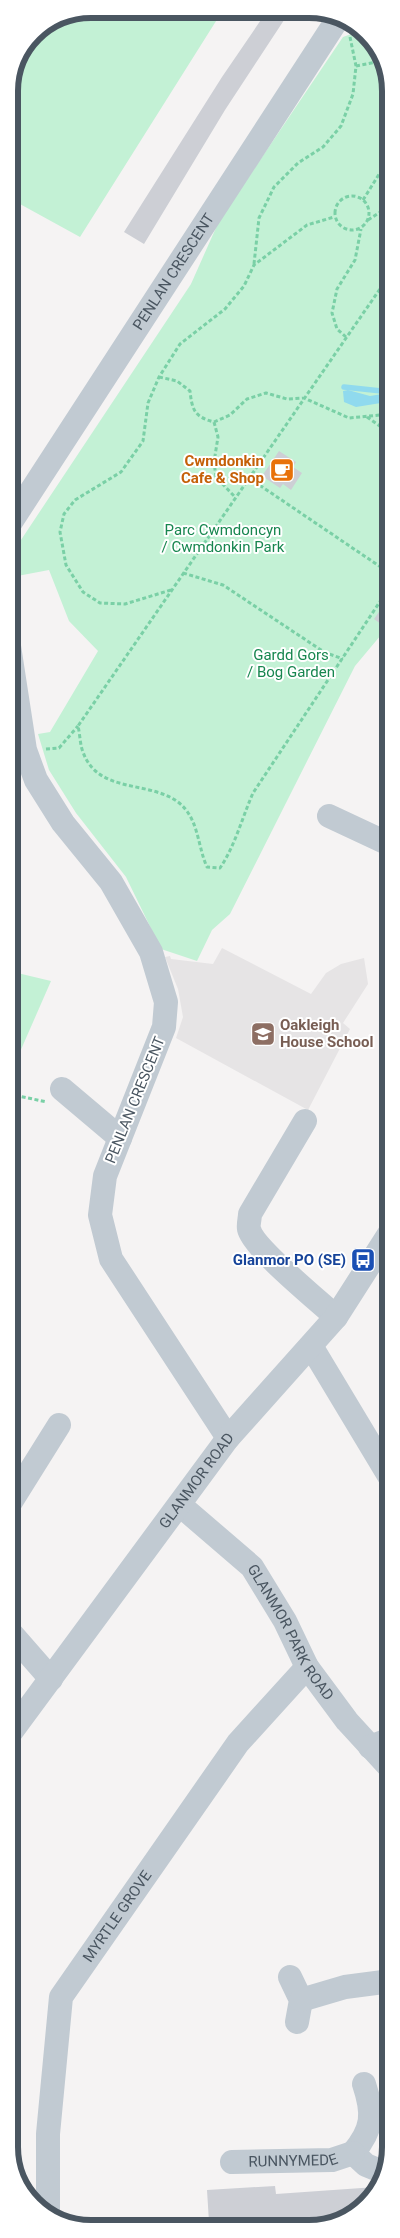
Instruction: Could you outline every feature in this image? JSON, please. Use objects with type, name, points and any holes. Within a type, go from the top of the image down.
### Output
[{"type":"street","name":"PENLAN CRESCENT","points":[[18,512],[342,25]]},
{"type":"street","name":"PENLAN CRESCENT","points":[[18,752],[63,823],[111,882],[150,952],[166,1002],[164,1027],[105,1176],[100,1215],[110,1258],[228,1438]]},
{"type":"street","points":[[329,816],[382,840]]},
{"type":"street","points":[[62,1089],[120,1138]]},
{"type":"street","points":[[305,1121],[250,1214],[248,1229],[268,1254],[336,1316]]},
{"type":"street","name":"GLANMOR ROAD","points":[[18,1723],[228,1438],[336,1316],[382,1245]]},
{"type":"street","points":[[311,1346],[382,1464]]},
{"type":"street","points":[[18,1491],[59,1425]]},
{"type":"street","name":"GLANMOR PARK ROAD","points":[[180,1505],[252,1567],[286,1622],[307,1667],[380,1743]]},
{"type":"street","points":[[18,1641],[51,1679]]},
{"type":"street","name":"MYRTLE GROVE","points":[[48,2206],[48,2134],[61,1997],[238,1743],[307,1667]]},
{"type":"street","points":[[290,1977],[299,2011],[345,1987],[382,1982]]},
{"type":"street","points":[[375,2097],[367,2136],[353,2153],[366,2165],[379,2171]]},
{"type":"street","name":"RUNNYMEDE","points":[[232,2162],[332,2160],[353,2153]]},
{"type":"path","points":[[172,590],[125,604],[100,603],[83,592],[66,565],[60,532],[64,514],[75,500],[121,472],[143,441],[148,403],[159,376],[180,344],[225,310],[244,286],[254,265],[259,218],[274,187],[298,163],[323,147],[341,126],[353,94],[356,66],[345,27]]},
{"type":"path","points":[[356,66],[377,63]]},
{"type":"path","points":[[363,200],[382,169]]},
{"type":"path","points":[[368,220],[369,209],[363,200],[353,196],[343,198],[335,206],[334,217],[340,226],[350,231],[360,228],[382,210]]},
{"type":"path","points":[[254,265],[308,225],[334,217]]},
{"type":"path","points":[[346,337],[337,329],[332,313],[337,288],[354,260],[360,228]]},
{"type":"path","points":[[18,750],[59,748],[78,726],[382,286]]},
{"type":"path","points":[[159,376],[177,381],[190,391],[192,408],[202,419],[214,422],[230,415],[247,399],[266,393],[287,399],[304,398],[349,418],[382,415]]},
{"type":"path","points":[[367,416],[382,427]]},
{"type":"path","points":[[214,422],[218,437],[214,462],[216,477],[235,497]]},
{"type":"path","points":[[249,478],[382,568]]},
{"type":"path","points":[[183,573],[222,584],[324,652],[343,659]]},
{"type":"path","points":[[78,726],[83,753],[96,772],[119,785],[155,790],[179,802],[197,827],[202,855],[207,867],[220,868],[231,852],[237,830],[253,793],[382,599]]},
{"type":"shaded area","name":"Oakleigh House School","points":[[222,948],[311,994],[326,973],[341,964],[364,958],[368,984],[343,1023],[350,1029],[308,1110],[176,1038],[183,1017],[178,989],[165,957],[170,956],[171,959],[213,964]]},
{"type":"green space","points":[[218,18],[80,237],[18,203],[18,86],[23,63],[30,50],[50,30],[76,19]]},
{"type":"green space","name":"Parc Cwmdoncyn / Cwmdonkin Park","points":[[354,33],[364,42],[375,58],[382,81],[382,634],[355,666],[230,914],[212,930],[197,961],[161,949],[126,877],[76,813],[49,770],[38,734],[50,732],[98,651],[69,621],[49,570],[18,576],[18,544],[191,284],[219,221],[343,37]]},
{"type":"green space","points":[[18,973],[51,981],[18,1056]]},
{"type":"water","points":[[348,390],[370,396],[382,394],[382,403],[356,407],[344,402],[343,391]]},
{"type":"building","points":[[262,18],[285,18],[225,110],[144,244],[124,232],[222,77]]},
{"type":"building","name":"Cwmdonkin Cafe & Shop","points":[[279,451],[296,462],[293,467],[302,473],[291,490],[283,484],[280,488],[262,476]]},
{"type":"building","points":[[382,608],[382,625],[374,619]]},
{"type":"building","points":[[275,2186],[276,2194],[370,2187],[354,2205],[342,2213],[319,2220],[277,2220],[277,2218],[209,2220],[207,2190]]},
{"type":"waterway","points":[[344,387],[382,391]]},
{"type":"place","name":"Cwmdonkin Cafe & Shop","points":[[282,470]]},
{"type":"place","name":"Oakleigh House School","points":[[263,1034]]},
{"type":"place","name":"Glanmor PO (SE)","points":[[363,1260]]},
{"type":"park label","name":"Gardd Gors / Bog Garden","points":[[291,664]]}]
